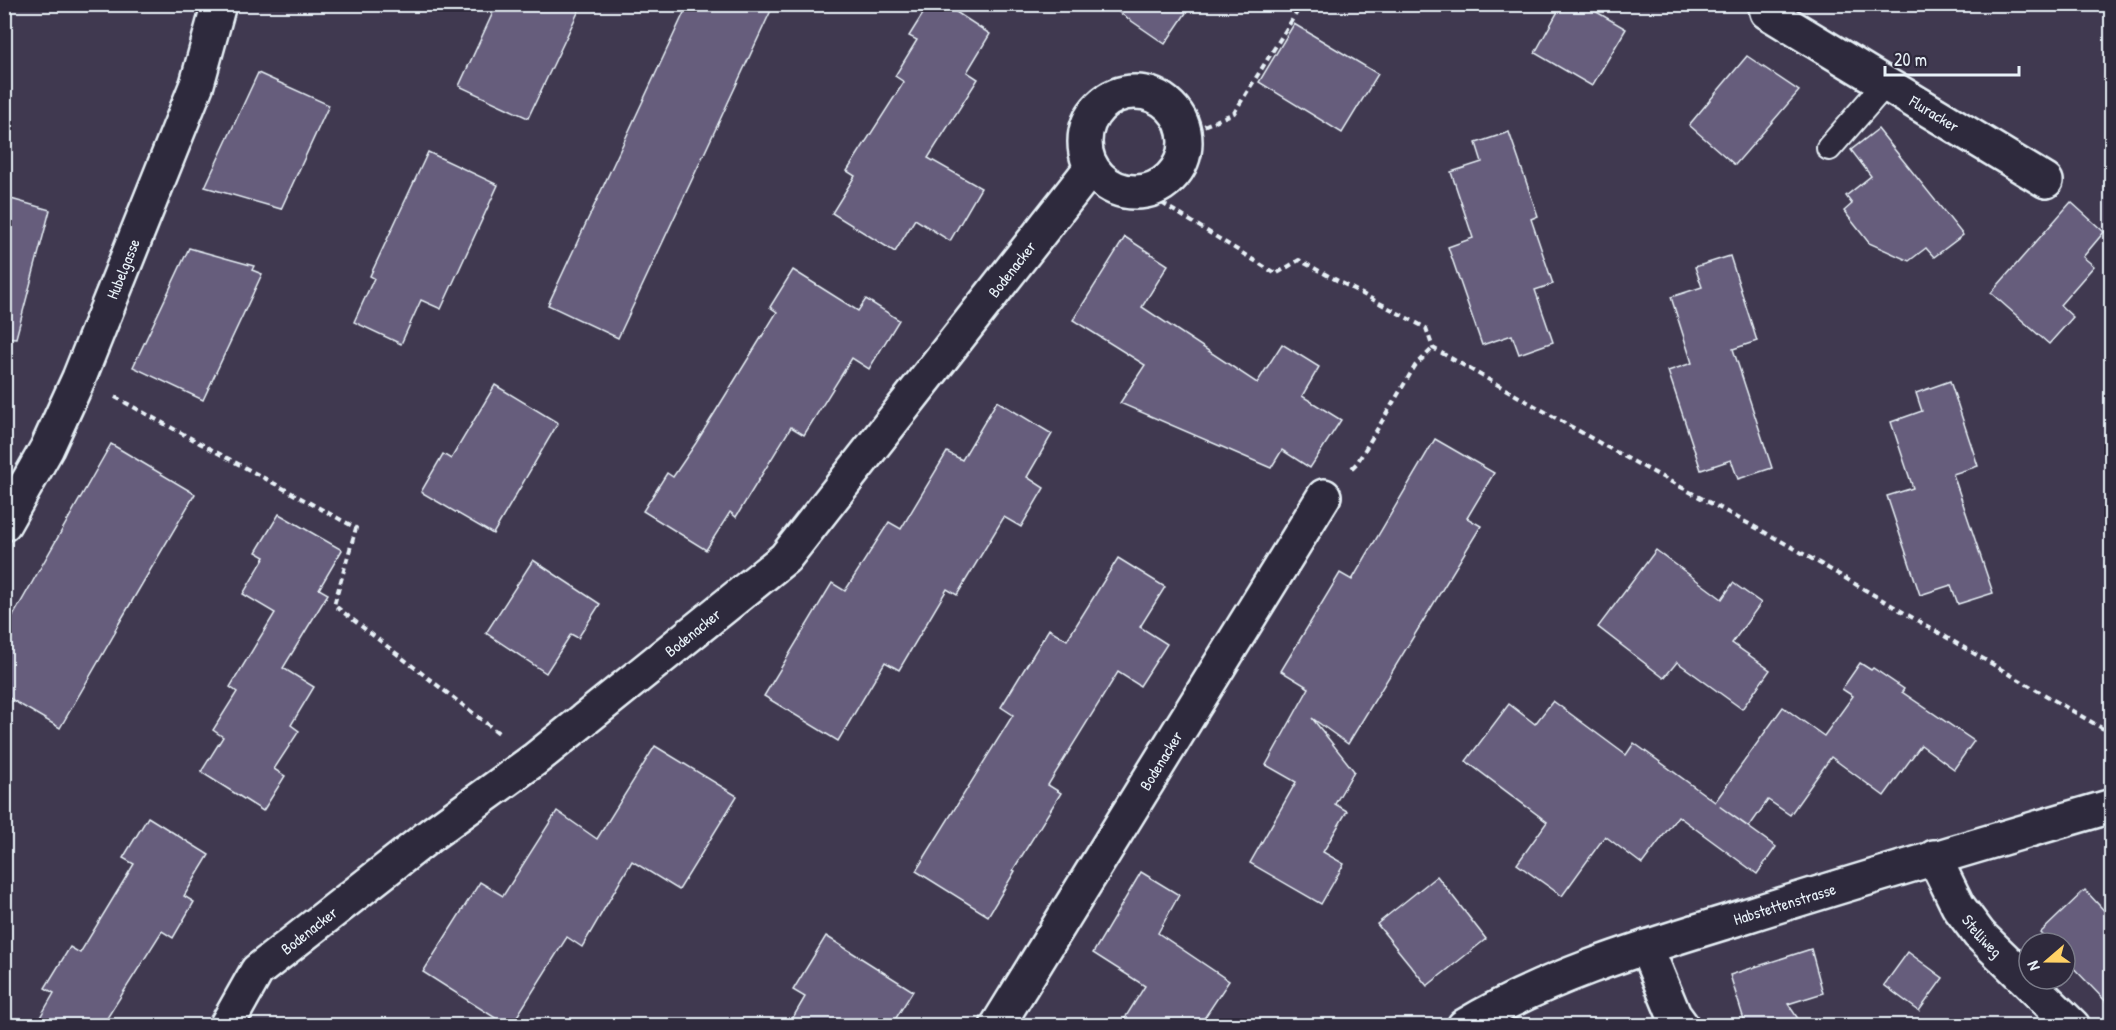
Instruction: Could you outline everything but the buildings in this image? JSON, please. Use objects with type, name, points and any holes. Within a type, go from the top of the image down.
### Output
[{"type":"street","name":"Hubelgasse","points":[[4,524],[47,448],[79,378],[197,84],[219,4]]},
{"type":"street","name":"Fluracker","points":[[1765,4],[1767,12],[2046,181]]},
{"type":"street","points":[[1143,92],[1159,98],[1173,108],[1185,134],[1185,152],[1178,168],[1167,182],[1144,192],[1121,191],[1105,183],[1091,168],[1085,152],[1084,134],[1097,108],[1111,97],[1143,92]]},
{"type":"street","name":"Bodenacker","points":[[226,1026],[257,971],[434,833],[534,760],[785,558],[1091,168]]},
{"type":"street","name":"Bodenacker","points":[[997,1026],[1324,496]]},
{"type":"street","name":"Habstettenstrasse","points":[[1464,1026],[1572,973],[1646,947],[1934,857],[2112,806]]},
{"type":"street","name":"Stelliweg","points":[[1934,857],[1958,906],[1979,934],[2073,1026]]},
{"type":"street","points":[[1646,947],[1674,1015],[1682,1026]]},
{"type":"lane","points":[[1829,148],[1885,84]]},
{"type":"path","points":[[1185,134],[1234,113],[1302,4]]},
{"type":"path","points":[[1144,192],[1276,274],[1299,260],[1426,328],[1433,348],[1614,451],[1790,546],[2112,734]]},
{"type":"path","points":[[1324,496],[1357,463],[1415,366],[1433,348]]},
{"type":"path","points":[[79,378],[356,528],[334,605],[534,760]]}]
